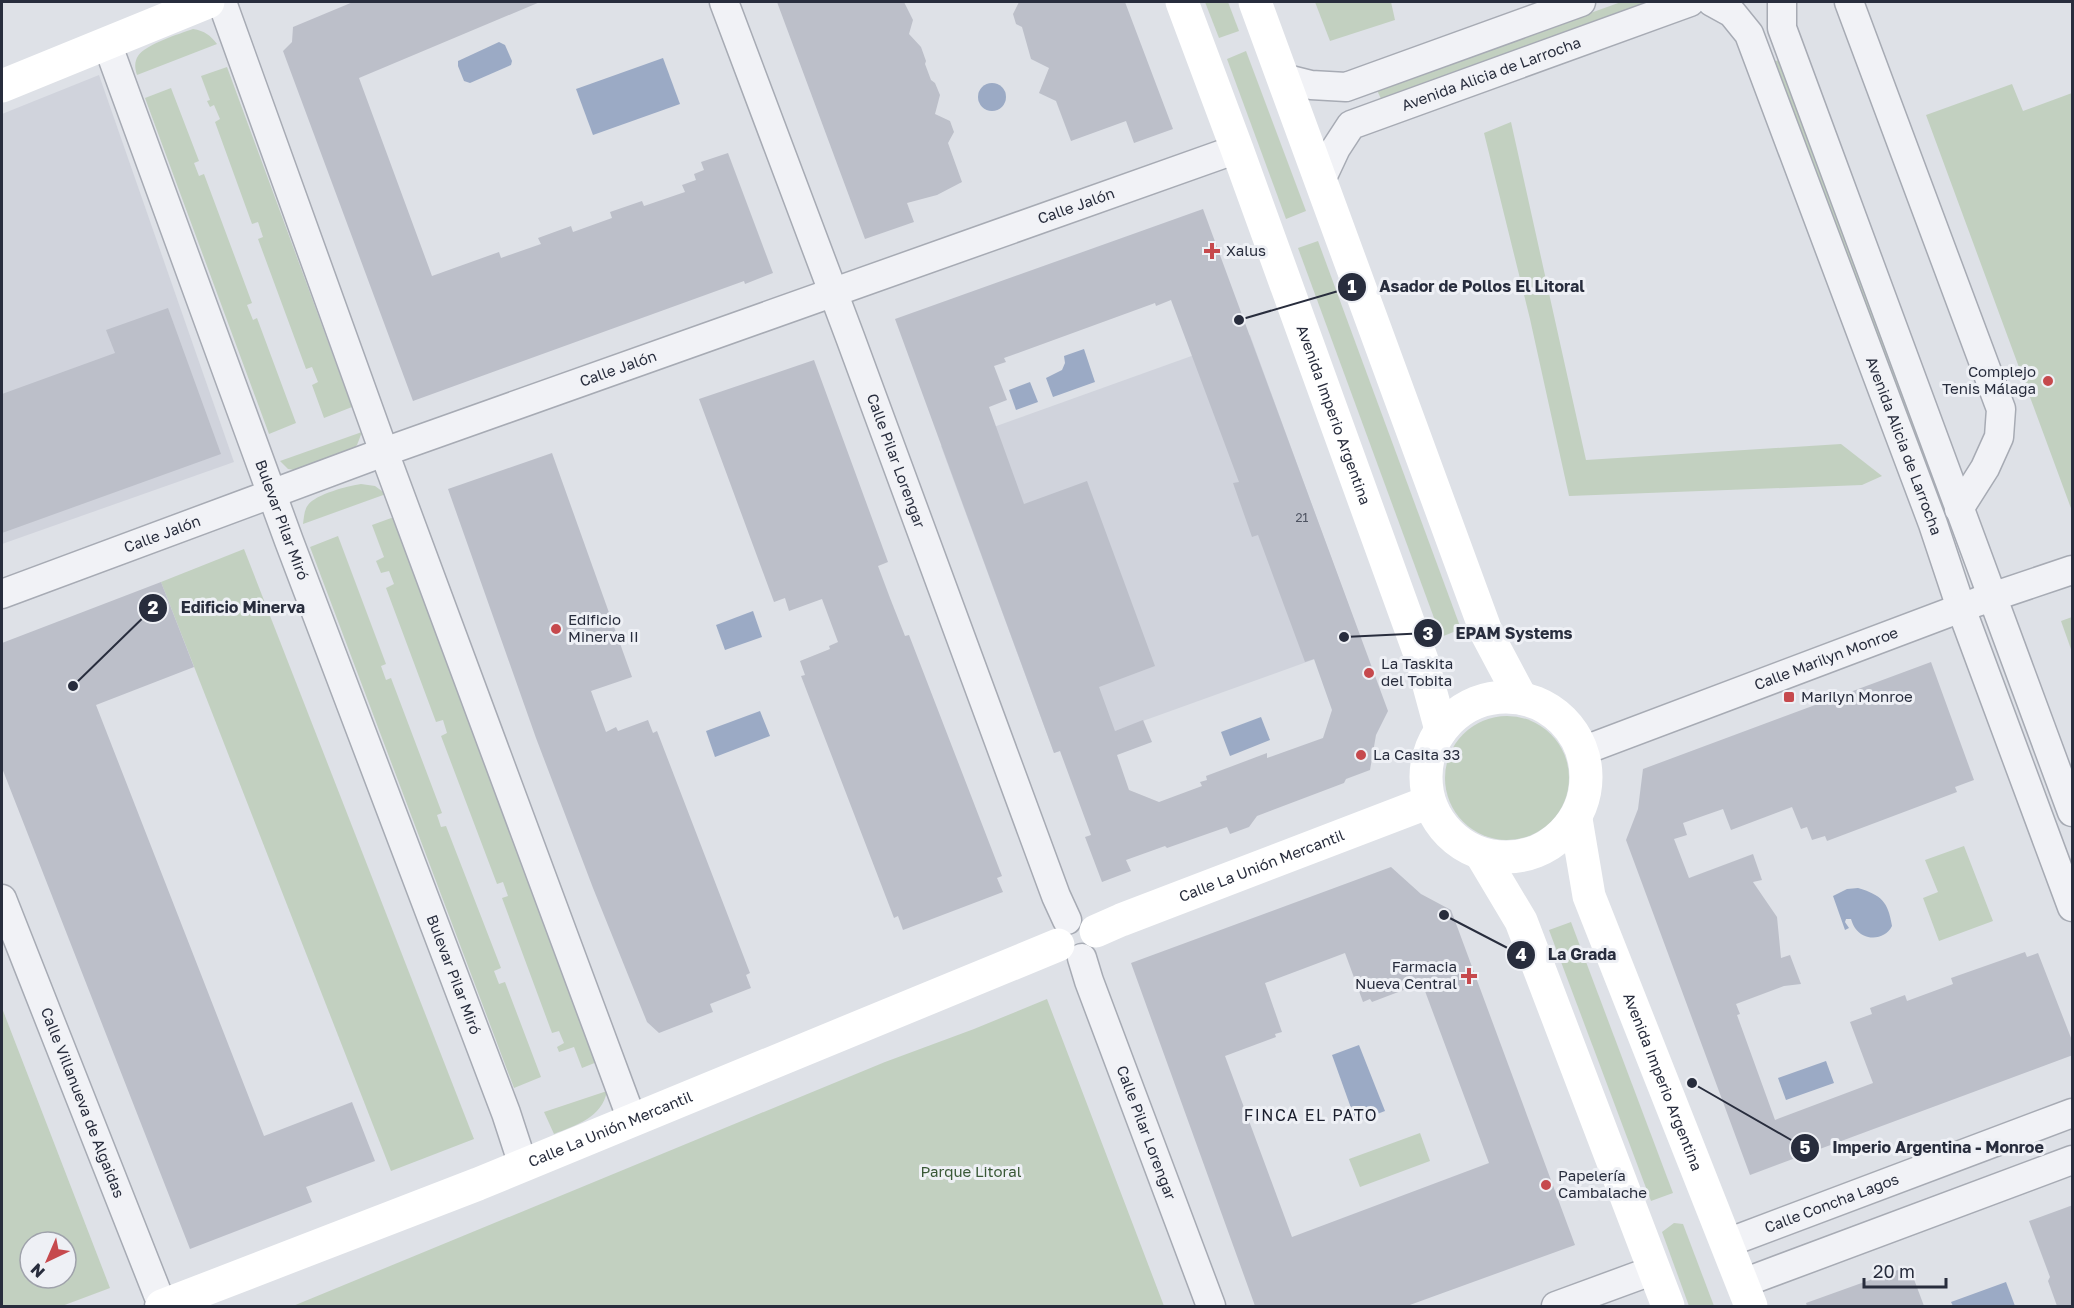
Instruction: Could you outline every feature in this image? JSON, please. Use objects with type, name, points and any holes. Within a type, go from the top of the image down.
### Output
[{"type":"street","points":[[2,86],[208,2]]},
{"type":"street","points":[[222,2],[384,452],[632,1119]]},
{"type":"street","name":"Calle Pilar Lorengar","points":[[724,2],[1052,885],[1076,938],[1089,981],[1211,1306]]},
{"type":"street","name":"Avenida Imperio Argentina","points":[[1182,2],[1422,660],[1441,730]]},
{"type":"street","points":[[1255,2],[1487,634],[1521,698]]},
{"type":"street","points":[[1283,78],[1311,85],[1347,87],[1581,2]]},
{"type":"street","name":"Avenida Alicia de Larrocha","points":[[1321,180],[1336,148],[1351,126],[1690,2]]},
{"type":"street","name":"Avenida Alicia de Larrocha","points":[[1712,2],[1732,14],[1749,34],[1933,524],[1960,608],[2073,907]]},
{"type":"street","name":"Avenida Alicia de Larrocha","points":[[1782,2],[1782,28],[2073,812]]},
{"type":"street","name":"Avenida Alicia de Larrocha","points":[[1849,2],[2001,409],[2000,436],[1985,468],[1959,509]]},
{"type":"street","name":"Bulevar Pilar Miró","points":[[107,43],[272,495],[501,1101],[523,1165]]},
{"type":"street","name":"Calle Jalón","points":[[2,594],[384,452],[1237,149]]},
{"type":"street","name":"Calle Marilyn Monroe","points":[[1582,751],[1960,608],[2073,570]]},
{"type":"street","points":[[1491,698],[1521,698],[1547,708],[1569,726],[1582,751],[1587,774],[1585,797],[1576,819],[1551,845],[1517,858],[1481,854],[1449,834],[1429,802],[1426,777],[1430,752],[1441,730],[1463,709],[1491,698]]},
{"type":"street","name":"Calle La Unión Mercantil","points":[[161,1306],[523,1165],[1121,920],[1429,802]]},
{"type":"street","name":"Avenida Imperio Argentina","points":[[1576,819],[1589,896],[1747,1295]]},
{"type":"street","points":[[1481,854],[1521,921],[1668,1306]]},
{"type":"street","name":"Calle Villanueva de Algaidas","points":[[2,899],[161,1306]]},
{"type":"street","name":"Calle Concha Lagos","points":[[1727,1243],[2073,1113]]},
{"type":"street","points":[[1747,1295],[2073,1160]]},
{"type":"street","points":[[1556,1306],[1654,1270]]},
{"type":"shaded area","points":[[99,75],[234,462],[2,544],[2,114]]},
{"type":"shaded area","points":[[1250,335],[1362,642],[1054,753],[941,446]]},
{"type":"green space","points":[[1205,2],[1228,2],[1239,31],[1219,38]]},
{"type":"green space","points":[[1315,2],[1391,2],[1395,20],[1330,41]]},
{"type":"green space","points":[[1621,2],[1650,2],[1381,99],[1377,90]]},
{"type":"green space","points":[[193,29],[207,34],[217,44],[137,75],[136,61],[148,47]]},
{"type":"green space","points":[[1246,51],[1306,211],[1286,219],[1227,59]]},
{"type":"green space","points":[[1779,60],[1949,521],[1947,521],[1773,62]]},
{"type":"green space","points":[[227,67],[352,407],[324,418],[312,385],[318,382],[312,367],[306,369],[258,239],[263,237],[258,222],[252,224],[215,122],[220,119],[214,105],[210,107],[207,101],[210,100],[201,76]]},
{"type":"green space","name":"Complejo Tenis Málaga","points":[[2012,84],[2023,111],[2072,93],[2072,511],[1926,115]]},
{"type":"green space","points":[[171,88],[199,161],[194,163],[199,176],[204,174],[252,303],[247,305],[253,320],[257,318],[296,423],[269,434],[145,98]]},
{"type":"green space","points":[[1511,122],[1586,460],[1841,444],[1882,476],[1862,485],[1569,496],[1530,319],[1484,133]]},
{"type":"green space","points":[[1318,241],[1461,629],[1441,637],[1298,248]]},
{"type":"green space","points":[[362,432],[357,445],[348,454],[302,471],[288,469],[280,461]]},
{"type":"green space","points":[[361,484],[375,486],[386,494],[303,524],[306,509],[312,501],[333,491]]},
{"type":"green space","points":[[394,517],[597,1062],[582,1068],[574,1047],[559,1052],[557,1047],[564,1043],[559,1031],[552,1033],[502,898],[508,896],[503,882],[497,884],[441,736],[447,733],[443,720],[436,722],[386,588],[394,584],[389,571],[381,573],[376,561],[384,557],[372,525]]},
{"type":"green space","points":[[338,536],[386,664],[381,666],[386,680],[391,678],[442,813],[437,815],[441,827],[446,826],[501,968],[494,971],[499,984],[505,982],[541,1077],[514,1088],[310,547]]},
{"type":"green space","points":[[244,549],[474,1139],[391,1171],[161,582]]},
{"type":"green space","points":[[2072,617],[2072,652],[2061,621]]},
{"type":"green space","points":[[1507,716],[1531,720],[1551,734],[1565,754],[1569,778],[1565,802],[1551,822],[1531,836],[1507,840],[1483,836],[1463,822],[1449,802],[1445,778],[1449,754],[1463,734],[1483,720]]},
{"type":"green space","points":[[1964,846],[1993,921],[1939,941],[1923,898],[1938,892],[1925,860]]},
{"type":"green space","points":[[1571,922],[1673,1193],[1651,1201],[1549,930]]},
{"type":"green space","name":"Parque Litoral","points":[[1047,999],[1164,1306],[293,1306],[885,1062]]},
{"type":"green space","points":[[2,1008],[110,1288],[62,1306],[2,1306]]},
{"type":"green space","points":[[607,1091],[600,1108],[594,1114],[579,1124],[554,1134],[544,1112]]},
{"type":"green space","points":[[1420,1133],[1430,1161],[1360,1187],[1349,1159]]},
{"type":"green space","points":[[1674,1223],[1683,1224],[1714,1306],[1689,1306],[1662,1232]]},
{"type":"water","points":[[499,42],[505,45],[512,61],[511,65],[470,83],[464,81],[458,61]]},
{"type":"water","points":[[663,58],[680,104],[593,135],[576,89]]},
{"type":"water","points":[[992,83],[1002,87],[1006,97],[1002,107],[992,111],[982,107],[978,97],[982,87]]},
{"type":"water","points":[[1084,349],[1095,382],[1053,397],[1046,378],[1062,370],[1065,363],[1064,356]]},
{"type":"water","points":[[1030,382],[1038,402],[1016,410],[1009,390]]},
{"type":"water","points":[[753,611],[762,637],[725,650],[716,625]]},
{"type":"water","points":[[760,711],[770,736],[715,757],[706,731]]},
{"type":"water","points":[[1261,717],[1270,740],[1230,756],[1221,732]]},
{"type":"water","points":[[1858,888],[1872,893],[1886,905],[1892,926],[1885,934],[1875,938],[1864,936],[1855,928],[1851,919],[1846,919],[1845,922],[1849,928],[1845,930],[1833,896],[1847,889]]},
{"type":"water","points":[[1359,1045],[1385,1111],[1356,1122],[1332,1055]]},
{"type":"water","points":[[1826,1061],[1834,1083],[1786,1100],[1778,1078]]},
{"type":"water","points":[[2006,1282],[2015,1306],[1953,1306],[1951,1302]]},
{"type":"building","points":[[353,2],[540,2],[359,78],[432,276],[499,252],[501,258],[541,244],[538,238],[571,226],[573,232],[612,218],[610,212],[642,201],[644,206],[685,192],[682,185],[696,180],[694,174],[704,170],[701,162],[728,153],[773,273],[745,284],[744,281],[413,401],[283,51],[292,42],[293,27]]},
{"type":"building","points":[[777,2],[904,2],[913,20],[909,34],[921,47],[931,80],[935,83],[940,95],[935,114],[950,121],[954,132],[948,143],[962,182],[937,195],[907,203],[914,222],[865,239]]},
{"type":"building","points":[[1019,2],[1125,2],[1173,129],[1134,143],[1126,121],[1071,141],[1056,101],[1039,93],[1049,68],[1031,59],[1022,27],[1016,24],[1013,14]]},
{"type":"building","points":[[1203,209],[1388,711],[1376,735],[1370,770],[1346,779],[1344,783],[1257,816],[1249,827],[1230,834],[1227,827],[1126,860],[1131,871],[1102,882],[1085,837],[1091,835],[1060,751],[1054,753],[895,319]],"holes":[[[1171,300],[1239,482],[1233,483],[1252,537],[1258,535],[1305,662],[1314,659],[1332,710],[1323,738],[1267,758],[1267,753],[1206,776],[1207,780],[1200,782],[1202,786],[1159,802],[1129,790],[1117,755],[1152,742],[1143,720],[1115,731],[1099,687],[1155,666],[1087,481],[1024,504],[989,407],[1007,400],[994,366],[1006,362],[1004,358],[1155,303],[1156,306]]]},
{"type":"building","points":[[168,308],[221,454],[2,533],[2,394],[115,353],[106,330]]},
{"type":"building","points":[[814,360],[888,562],[878,566],[905,636],[909,635],[1002,876],[997,878],[1003,892],[903,930],[898,916],[894,918],[801,676],[805,675],[800,661],[830,649],[829,646],[838,642],[822,599],[789,611],[785,598],[774,602],[699,399]]},
{"type":"building","points":[[552,453],[632,677],[591,691],[606,732],[616,727],[618,731],[648,720],[653,733],[657,731],[750,973],[746,975],[751,988],[710,1004],[713,1012],[659,1033],[647,1022],[593,888],[536,738],[448,489]]},
{"type":"building","points":[[161,582],[194,667],[96,705],[264,1136],[352,1102],[375,1161],[306,1187],[312,1202],[190,1249],[2,768],[2,643]]},
{"type":"building","points":[[1931,662],[1974,780],[1955,787],[1957,792],[1827,841],[1825,836],[1812,840],[1807,827],[1801,829],[1792,807],[1731,830],[1723,809],[1683,823],[1687,835],[1674,839],[1689,878],[1753,854],[1762,880],[1753,882],[1777,917],[1781,958],[1790,955],[1801,984],[1784,986],[1736,1004],[1740,1014],[1737,1015],[1775,1120],[1873,1083],[1850,1022],[1872,1014],[1870,1008],[1905,995],[1907,1001],[1953,984],[1951,978],[2025,952],[2027,957],[2038,953],[2073,1043],[2073,1055],[1750,1175],[1626,840],[1638,809],[1643,769]]},
{"type":"building","points":[[1391,867],[1421,894],[1451,910],[1575,1245],[1407,1306],[1255,1306],[1131,963]],"holes":[[[1345,953],[1363,1002],[1370,999],[1372,1002],[1422,983],[1489,1163],[1292,1237],[1225,1056],[1276,1037],[1275,1034],[1282,1032],[1265,983]]]},
{"type":"building","points":[[2073,1205],[2073,1306],[2057,1306],[2048,1281],[2050,1277],[2029,1221]]},
{"type":"building","points":[[1909,1266],[1924,1306],[1807,1306],[1806,1303]]},
{"type":"place","name":"Xalus","points":[[1212,251]]},
{"type":"place","name":"Asador de Pollos El Litoral","points":[[1239,320]]},
{"type":"place","name":"Complejo Tenis Málaga","points":[[2048,381]]},
{"type":"place","name":"Edificio Minerva II","points":[[556,629]]},
{"type":"place","name":"EPAM Systems","points":[[1344,637]]},
{"type":"place","name":"La Taskita del Tobita","points":[[1369,673]]},
{"type":"place","name":"Edificio Minerva","points":[[73,686]]},
{"type":"place","name":"Marilyn Monroe","points":[[1789,697]]},
{"type":"place","name":"La Casita 33","points":[[1361,755]]},
{"type":"place","name":"La Grada","points":[[1444,915]]},
{"type":"place","name":"Farmacia Nueva Central","points":[[1469,976]]},
{"type":"place","name":"Imperio Argentina - Monroe","points":[[1692,1083]]},
{"type":"place","name":"Papelería Cambalache","points":[[1546,1185]]},
{"type":"district","name":"FINCA EL PATO","points":[[1311,1115]]}]
